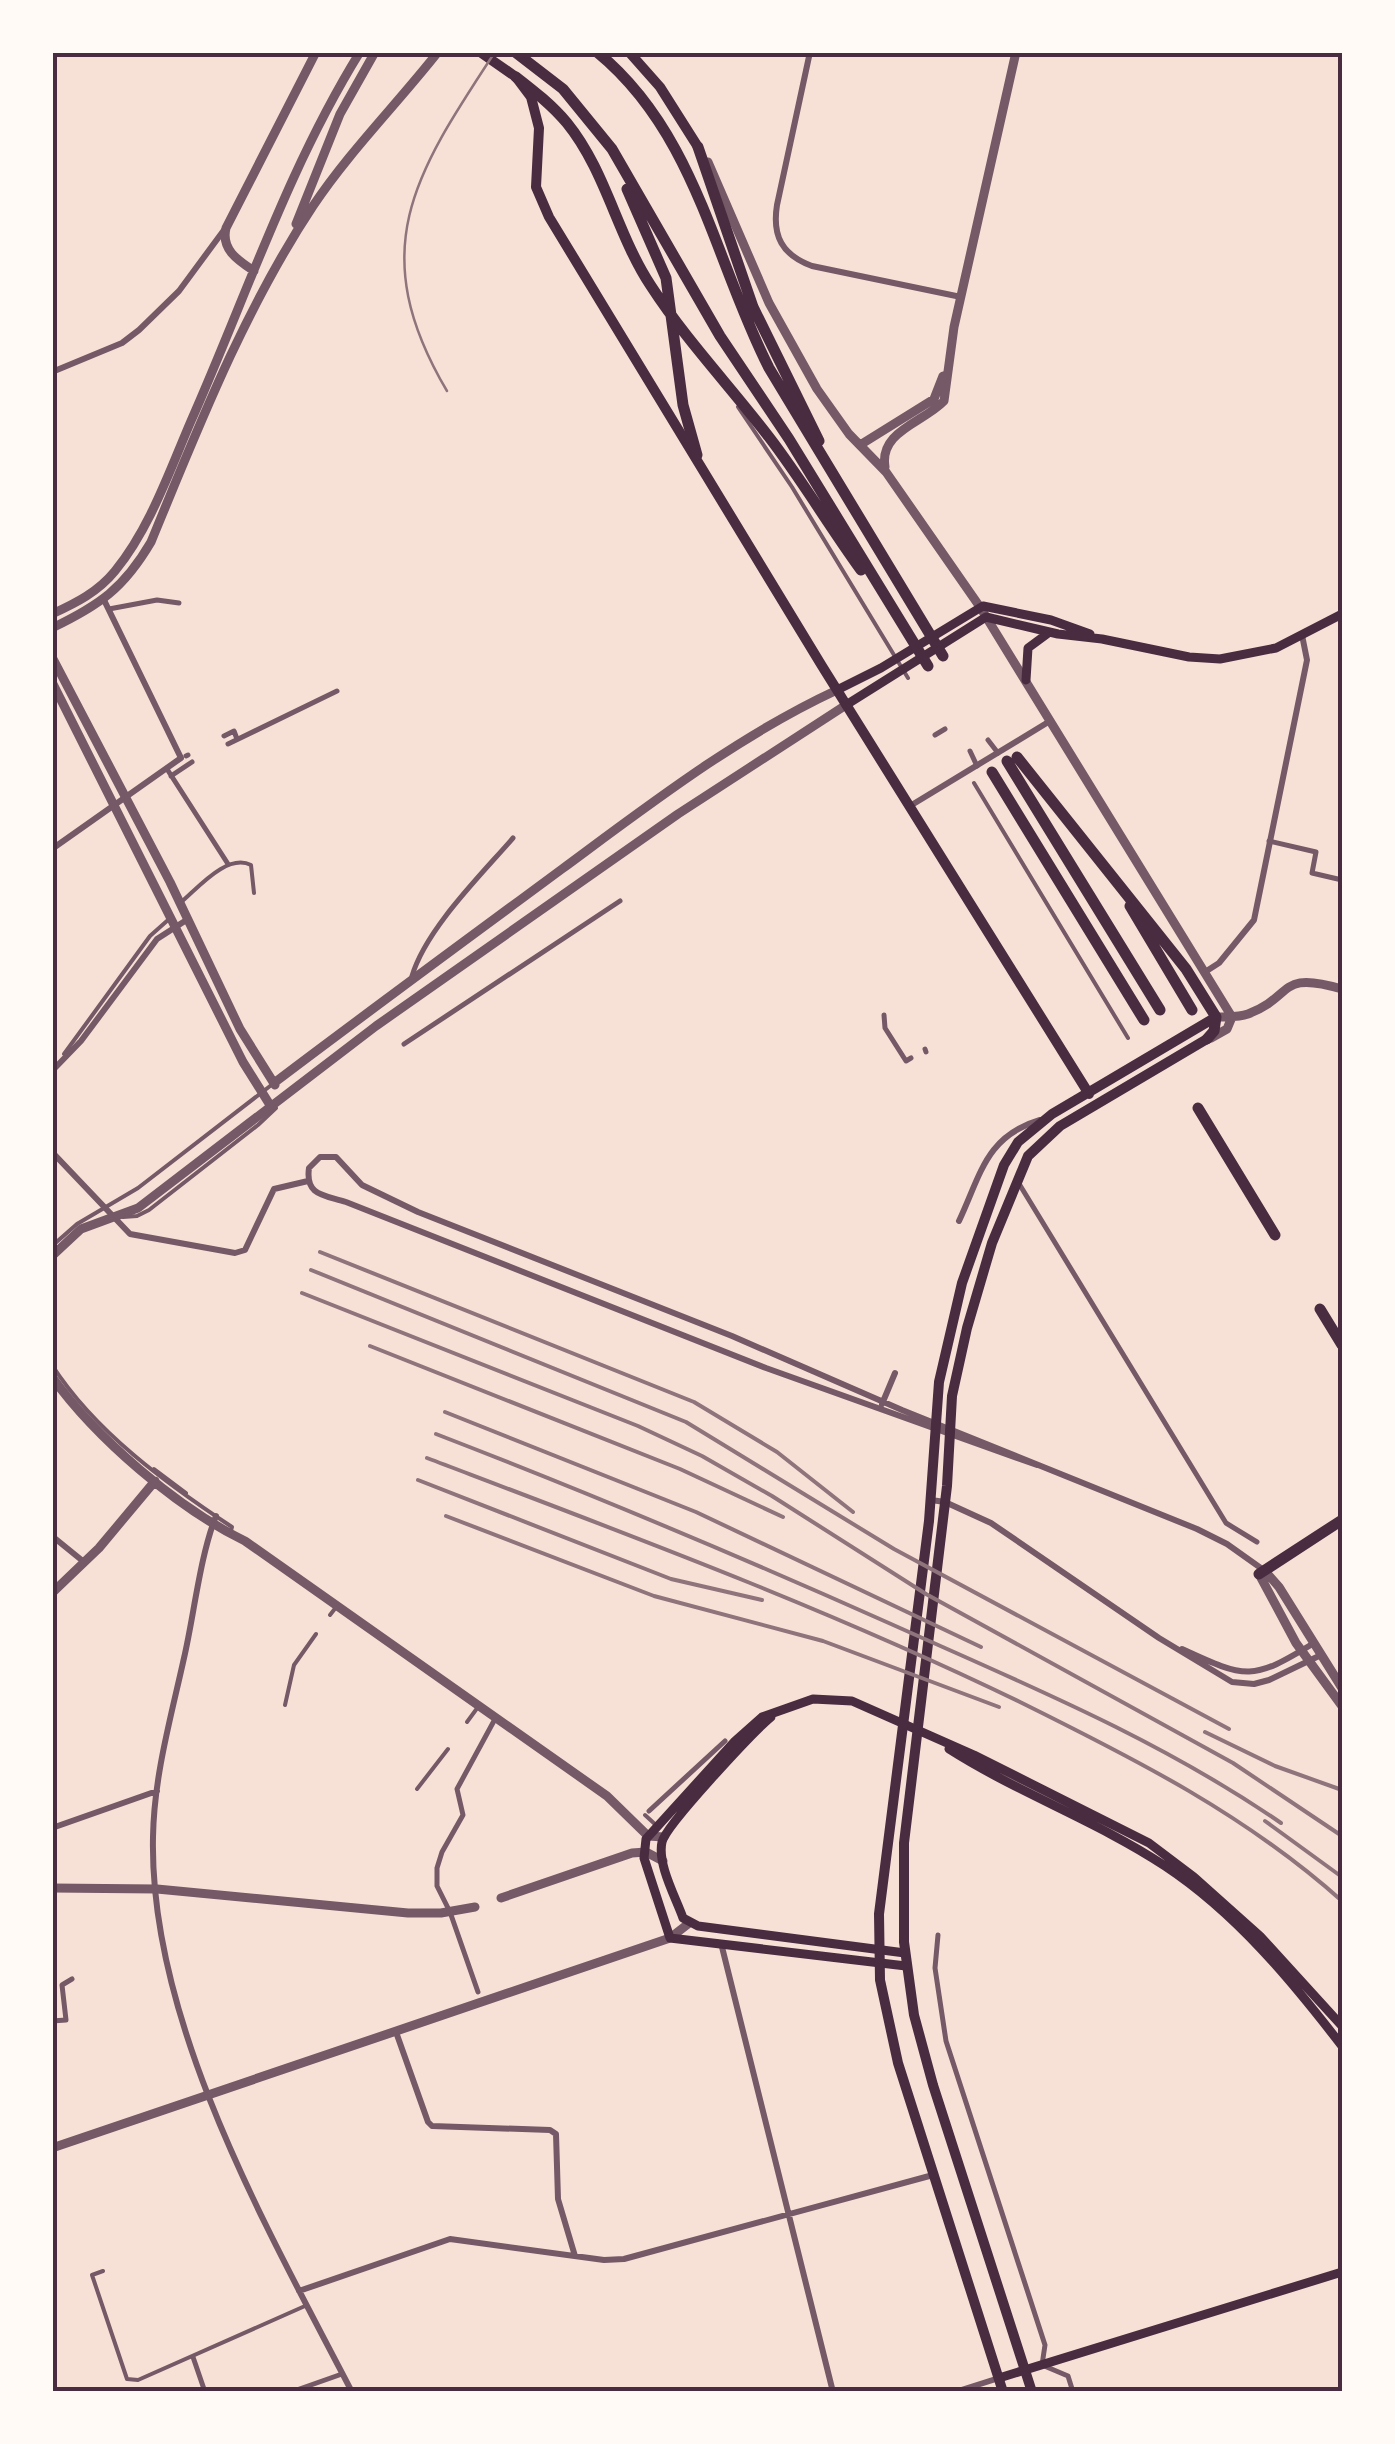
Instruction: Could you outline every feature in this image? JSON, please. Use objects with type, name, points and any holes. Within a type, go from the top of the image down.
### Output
[{"type":"highway","points":[[515,52],[552,79],[618,159],[720,336],[789,439],[928,666]]},
{"type":"highway","points":[[597,52],[644,100],[678,149],[754,337],[787,401],[943,656]]},
{"type":"highway","points":[[516,77],[547,102],[576,136],[634,259],[681,330],[772,440],[904,627]]},
{"type":"highway","points":[[586,116],[630,194],[666,278],[682,404],[697,455]]},
{"type":"highway","points":[[698,147],[758,319],[812,424],[834,478]]},
{"type":"highway","points":[[1007,757],[1097,857],[1170,947],[1216,1017],[1214,1031],[1207,1040]]},
{"type":"highway","points":[[1007,757],[1160,1010]]},
{"type":"highway","points":[[992,772],[1144,1020]]},
{"type":"highway","points":[[1097,857],[1192,1010]]},
{"type":"highway","points":[[1198,1108],[1275,1235]]},
{"type":"highway","points":[[1320,1309],[1342,1345]]},
{"type":"highway","points":[[1259,1569],[1342,1520]]},
{"type":"main road","points":[[629,52],[669,100],[698,147]]},
{"type":"main road","points":[[481,53],[516,77],[530,96],[538,120],[536,181],[544,207],[1075,1078],[1089,1094],[1102,1101]]},
{"type":"main road","points":[[846,704],[889,669],[992,607],[1051,620],[1102,639]]},
{"type":"main road","points":[[983,612],[1053,633],[1178,655],[1220,658],[1264,652],[1342,614]]},
{"type":"main road","points":[[1026,680],[1024,660],[1029,646],[1042,635],[1053,633]]},
{"type":"main road","points":[[837,690],[889,669]]},
{"type":"main road","points":[[1003,2392],[888,2026],[878,1956],[882,1886],[929,1521],[944,1354],[959,1294],[1004,1165],[1018,1142],[1046,1118],[1216,1017]]},
{"type":"main road","points":[[1032,2392],[933,2085],[914,2014],[905,1960],[902,1863],[945,1502],[951,1406],[967,1328],[992,1243],[1028,1156],[1042,1141],[1102,1101],[1207,1040]]},
{"type":"main road","points":[[878,1956],[670,1938],[643,1852],[648,1836],[750,1726],[784,1707],[817,1698],[840,1698],[871,1708],[1149,1843],[1245,1922],[1342,2026]]},
{"type":"main road","points":[[784,1707],[755,1732],[664,1837],[664,1861],[682,1918],[688,1924],[905,1960]]},
{"type":"main road","points":[[921,1732],[1182,1878],[1273,1962],[1342,2046]]},
{"type":"main road","points":[[1330,2009],[1342,2016]]},
{"type":"main road","points":[[999,2378],[1341,2272]]},
{"type":"street","points":[[52,372],[122,342],[179,291],[226,228],[316,52]]},
{"type":"street","points":[[52,614],[84,598],[104,582],[144,528],[292,180],[360,52]]},
{"type":"street","points":[[288,246],[340,114],[375,52]]},
{"type":"street","points":[[106,604],[151,542],[250,313],[288,246],[336,175],[438,52]]},
{"type":"street","points":[[810,52],[777,206],[780,244],[792,257],[812,266],[961,296]]},
{"type":"street","points":[[886,472],[886,444],[944,401],[948,359],[1016,52]]},
{"type":"street","points":[[698,147],[716,178],[788,341],[827,404],[886,472],[983,612],[1232,1016]]},
{"type":"street","points":[[226,228],[226,247],[256,266]]},
{"type":"street","points":[[860,445],[934,399],[948,359]]},
{"type":"street","points":[[52,628],[106,604],[156,600],[179,604]]},
{"type":"street","points":[[106,604],[185,757],[169,772]]},
{"type":"street","points":[[1205,972],[1219,963],[1254,920],[1306,660],[1301,634]]},
{"type":"street","points":[[52,657],[180,902],[240,1030],[283,1094]]},
{"type":"street","points":[[52,682],[270,1105]]},
{"type":"street","points":[[228,744],[336,690]]},
{"type":"street","points":[[274,1083],[692,774],[837,690]]},
{"type":"street","points":[[54,1250],[110,1212],[138,1208],[283,1094],[678,814],[846,704]]},
{"type":"street","points":[[910,806],[977,766],[1007,757],[1031,733],[1051,721]]},
{"type":"street","points":[[935,735],[945,729]]},
{"type":"street","points":[[224,736],[234,731],[238,739]]},
{"type":"street","points":[[988,740],[1007,757]]},
{"type":"street","points":[[970,751],[977,766]]},
{"type":"street","points":[[52,850],[115,803],[192,762]]},
{"type":"street","points":[[169,772],[228,864]]},
{"type":"street","points":[[411,979],[416,962],[438,928],[512,838]]},
{"type":"street","points":[[1269,842],[1316,852],[1312,874],[1342,880]]},
{"type":"street","points":[[404,1044],[620,901]]},
{"type":"street","points":[[54,1065],[81,1041],[152,944],[174,921],[188,920]]},
{"type":"street","points":[[1216,1017],[1251,1012],[1302,981],[1342,989]]},
{"type":"street","points":[[884,1015],[886,1028],[906,1061],[910,1058]]},
{"type":"street","points":[[1207,1040],[1227,1029],[1232,1016]]},
{"type":"street","points":[[959,1221],[996,1144],[1017,1127],[1046,1118]]},
{"type":"street","points":[[52,1152],[133,1235],[239,1253],[245,1250],[274,1189],[308,1181]]},
{"type":"street","points":[[882,1405],[732,1336],[418,1212],[362,1185],[336,1157],[323,1156],[309,1168],[308,1181],[318,1195],[352,1204],[714,1348],[882,1405],[1212,1535],[1279,1587],[1342,1688]]},
{"type":"street","points":[[1016,1179],[1226,1523],[1257,1542]]},
{"type":"street","points":[[882,1405],[894,1373]]},
{"type":"street","points":[[59,1382],[157,1478],[230,1534],[606,1796],[648,1836],[664,1837]]},
{"type":"street","points":[[52,1592],[85,1563],[157,1478]]},
{"type":"street","points":[[931,1500],[945,1502],[991,1523],[1211,1672],[1239,1684],[1269,1680],[1321,1655]]},
{"type":"street","points":[[215,1520],[156,1792],[153,1843],[171,1986],[245,2180],[352,2392]]},
{"type":"street","points":[[52,1536],[85,1563]]},
{"type":"street","points":[[1259,1569],[1302,1650],[1342,1706]]},
{"type":"street","points":[[1159,1638],[1240,1673],[1262,1672],[1314,1643]]},
{"type":"street","points":[[478,1992],[437,1886],[437,1868],[463,1815],[457,1789],[495,1719]]},
{"type":"street","points":[[647,1812],[725,1741]]},
{"type":"street","points":[[52,1828],[156,1792]]},
{"type":"street","points":[[501,1898],[643,1852],[664,1861]]},
{"type":"street","points":[[52,1888],[157,1888],[408,1913],[475,1907]]},
{"type":"street","points":[[52,2148],[670,1938],[688,1924]]},
{"type":"street","points":[[938,1934],[936,1968],[946,2041],[1045,2345],[1042,2365],[1068,2376],[1072,2392]]},
{"type":"street","points":[[721,1942],[833,2392]]},
{"type":"street","points":[[52,2022],[66,2020],[62,1985],[72,1979]]},
{"type":"street","points":[[396,2032],[432,2126],[550,2130],[556,2134],[558,2199],[575,2256]]},
{"type":"street","points":[[300,2291],[450,2239],[575,2256],[624,2258],[933,2174]]},
{"type":"street","points":[[193,2357],[205,2392]]},
{"type":"street","points":[[291,2392],[342,2374]]},
{"type":"street","points":[[955,2392],[999,2378]]},
{"type":"lane","points":[[710,366],[792,486],[908,678]]},
{"type":"lane","points":[[974,782],[1128,1038]]},
{"type":"lane","points":[[180,902],[228,864],[243,861],[250,865],[254,893]]},
{"type":"lane","points":[[110,1212],[274,1083]]},
{"type":"lane","points":[[110,1212],[138,1216],[148,1210],[258,1126],[283,1094]]},
{"type":"lane","points":[[52,1365],[59,1382],[157,1478],[188,1496]]},
{"type":"lane","points":[[150,1467],[163,1473],[215,1520]]},
{"type":"lane","points":[[285,1705],[294,1665],[316,1634]]},
{"type":"lane","points":[[468,1722],[478,1706]]},
{"type":"lane","points":[[417,1789],[448,1748]]},
{"type":"lane","points":[[647,1812],[658,1826]]},
{"type":"lane","points":[[103,2271],[92,2275],[126,2378],[138,2380],[307,2305]]},
{"type":"tram line","points":[[447,391],[422,341],[408,296],[404,254],[409,215],[422,176],[442,137],[495,52]]},
{"type":"railway","points":[[320,1252],[694,1402],[777,1452],[853,1512]]},
{"type":"railway","points":[[311,1270],[686,1422],[894,1549],[1229,1729]]},
{"type":"railway","points":[[302,1293],[638,1426],[702,1456],[926,1594],[1233,1763],[1342,1836]]},
{"type":"railway","points":[[370,1346],[680,1469],[783,1517]]},
{"type":"railway","points":[[445,1412],[696,1512],[981,1647]]},
{"type":"railway","points":[[436,1434],[721,1550],[1041,1691],[1187,1765],[1281,1823]]},
{"type":"railway","points":[[427,1458],[802,1604],[1022,1703],[1189,1791],[1268,1842],[1342,1901]]},
{"type":"railway","points":[[418,1480],[671,1579],[762,1600]]},
{"type":"railway","points":[[446,1516],[654,1596],[823,1641],[999,1707]]},
{"type":"railway","points":[[1205,1732],[1275,1766],[1342,1790]]},
{"type":"railway","points":[[1265,1821],[1342,1877]]}]
